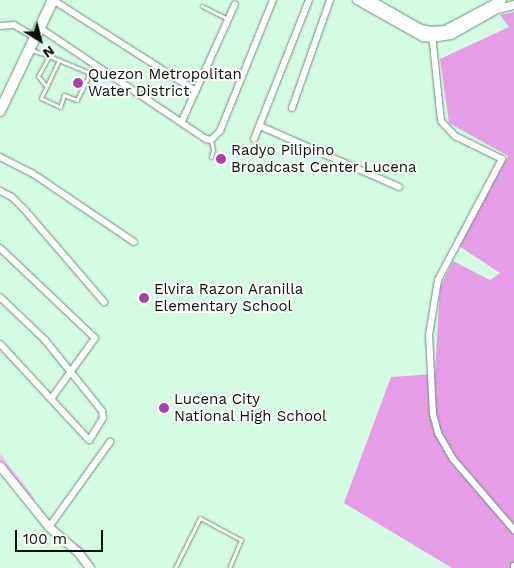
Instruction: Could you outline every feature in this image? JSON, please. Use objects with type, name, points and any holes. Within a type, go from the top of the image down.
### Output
[{"type":"main road","points":[[0,111],[53,0]]},
{"type":"street","points":[[53,0],[196,91]]},
{"type":"street","points":[[0,26],[14,25],[38,33],[182,122],[206,139],[211,140],[220,131],[273,0]]},
{"type":"street","points":[[254,139],[309,0]]},
{"type":"street","points":[[292,108],[330,0]]},
{"type":"street","points":[[357,0],[423,36],[432,34],[451,35],[496,3],[514,5]]},
{"type":"street","points":[[370,0],[379,2],[432,34]]},
{"type":"street","points":[[182,122],[235,4]]},
{"type":"street","points":[[432,34],[441,121],[455,136],[502,159],[438,280],[428,335],[433,414],[438,433],[453,459],[514,530]]},
{"type":"street","points":[[260,126],[399,187]]},
{"type":"street","points":[[0,157],[32,173],[134,242]]},
{"type":"street","points":[[0,191],[12,197],[24,209],[104,302]]},
{"type":"street","points":[[0,248],[95,338],[52,399]]},
{"type":"street","points":[[0,297],[45,340],[102,411],[104,418],[89,440],[0,344]]},
{"type":"street","points":[[49,527],[110,442]]},
{"type":"street","points":[[0,466],[49,527],[78,552],[90,568]]},
{"type":"lane","points":[[202,6],[229,19]]},
{"type":"lane","points":[[28,49],[49,56],[59,60],[90,73],[77,100],[64,96],[60,106],[40,98],[59,60]]},
{"type":"lane","points":[[46,86],[38,76],[49,56]]},
{"type":"lane","points":[[211,140],[213,150],[211,157]]},
{"type":"lane","points":[[175,568],[200,518],[241,540],[229,568]]},
{"type":"shaded area","points":[[514,12],[514,568],[452,568],[344,503],[391,377],[435,374],[440,288],[453,261],[490,280],[500,273],[459,246],[508,156],[449,123],[440,59],[509,27],[500,15]]},
{"type":"waterway","points":[[0,458],[31,499]]},
{"type":"waterway","points":[[77,547],[91,565]]},
{"type":"place","name":"Quezon Metropolitan Water District","points":[[78,83]]},
{"type":"place","name":"Radyo Pilipino Broadcast Center Lucena","points":[[221,159]]},
{"type":"place","name":"Elvira Razon Aranilla Elementary School","points":[[144,298]]},
{"type":"place","name":"Lucena City National High School","points":[[164,408]]}]
